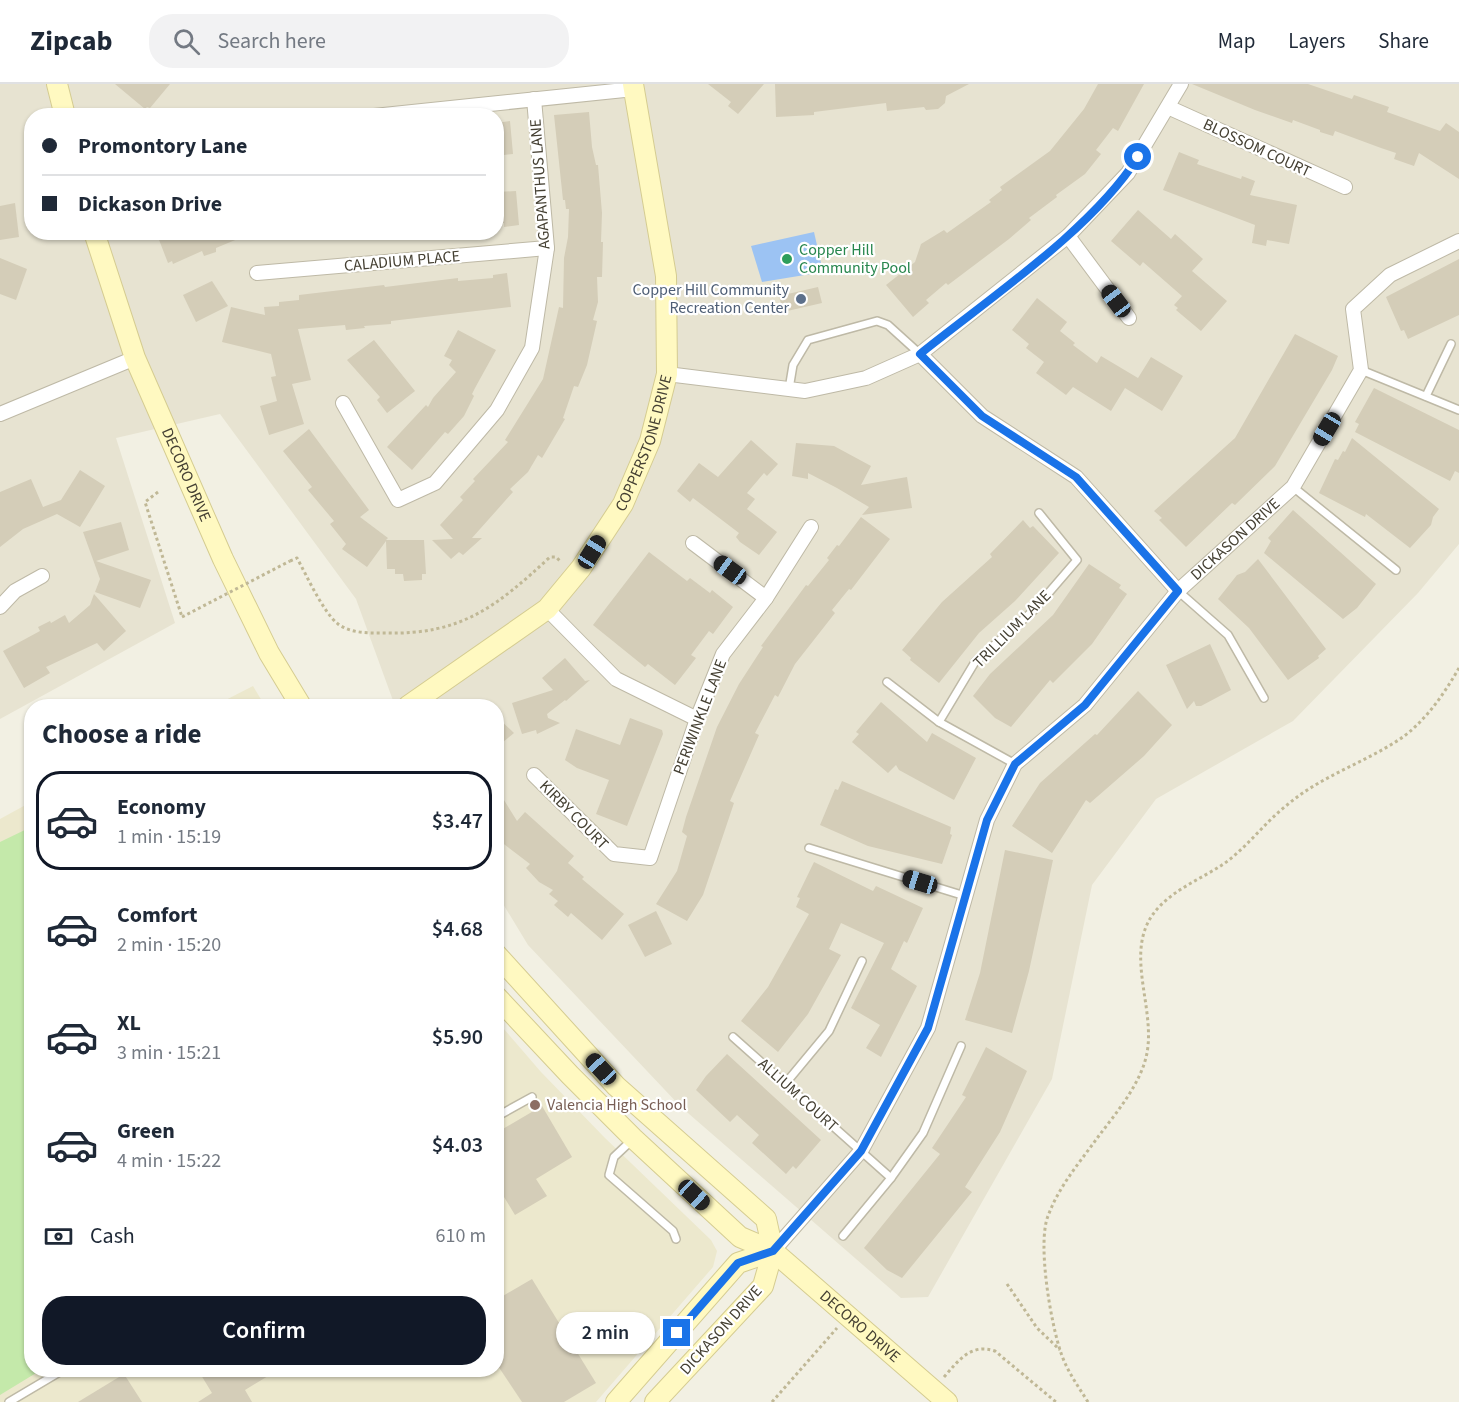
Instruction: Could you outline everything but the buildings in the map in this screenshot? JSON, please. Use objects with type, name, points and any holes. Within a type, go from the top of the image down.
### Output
[{"type":"main road","points":[[57,84],[63,108]]},
{"type":"main road","name":"COPPERSTONE DRIVE","points":[[418,699],[547,609],[581,568],[623,504],[650,441],[667,374],[666,276],[634,86]]},
{"type":"main road","name":"DECORO DRIVE","points":[[97,240],[135,358],[223,559],[269,653],[297,699]]},
{"type":"main road","points":[[504,963],[616,1086],[766,1219],[773,1251]]},
{"type":"main road","name":"DECORO DRIVE","points":[[504,1005],[570,1076],[740,1237],[773,1251],[940,1396]]},
{"type":"main road","name":"DICKASON DRIVE","points":[[616,1402],[738,1263],[773,1251]]},
{"type":"main road","name":"DICKASON DRIVE","points":[[655,1402],[763,1286],[773,1251]]},
{"type":"street","points":[[667,374],[805,391],[866,378],[920,354],[1068,236],[1128,173],[1170,108],[1181,84]]},
{"type":"street","points":[[449,108],[634,86]]},
{"type":"street","name":"AGAPANTHUS LANE","points":[[343,403],[398,500],[435,483],[497,410],[532,348],[547,248],[534,99]]},
{"type":"street","name":"BLOSSOM COURT","points":[[1170,108],[1345,188]]},
{"type":"street","points":[[1068,236],[1129,318]]},
{"type":"street","points":[[1361,370],[1353,309],[1390,275],[1459,241]]},
{"type":"street","name":"CALADIUM PLACE","points":[[257,273],[547,248]]},
{"type":"street","points":[[920,354],[982,416],[1076,477],[1178,591]]},
{"type":"street","points":[[0,414],[135,358]]},
{"type":"street","name":"DICKASON DRIVE","points":[[773,1251],[861,1151],[928,1028],[987,820],[1015,764],[1085,705],[1178,591],[1293,487],[1361,370]]},
{"type":"street","name":"PERIWINKLE LANE","points":[[650,858],[697,718],[723,654],[766,598],[811,527]]},
{"type":"street","points":[[693,543],[766,598]]},
{"type":"street","points":[[0,607],[15,591],[42,576]]},
{"type":"street","points":[[547,609],[616,679],[697,718]]},
{"type":"street","name":"KIRBY COURT","points":[[534,774],[614,854],[650,858]]},
{"type":"lane","points":[[789,389],[793,365],[808,340],[873,321],[888,325],[920,354]]},
{"type":"lane","points":[[1426,396],[1451,344]]},
{"type":"lane","points":[[1361,370],[1459,410]]},
{"type":"lane","points":[[1293,487],[1396,570]]},
{"type":"lane","name":"TRILLIUM LANE","points":[[939,722],[975,662],[1033,611],[1077,560],[1039,513]]},
{"type":"lane","points":[[1178,591],[1228,635],[1264,698]]},
{"type":"lane","points":[[886,682],[939,722],[1015,764]]},
{"type":"lane","points":[[809,848],[965,896]]},
{"type":"lane","points":[[785,1084],[829,1031],[862,961]]},
{"type":"lane","name":"ALLIUM COURT","points":[[733,1037],[891,1178]]},
{"type":"lane","points":[[843,1236],[891,1178],[923,1133],[961,1046]]},
{"type":"lane","points":[[504,1113],[532,1097]]},
{"type":"lane","points":[[633,1138],[614,1157],[609,1175],[673,1231],[676,1239]]},
{"type":"lane","points":[[9,1402],[51,1377]]},
{"type":"path","points":[[158,492],[145,502],[182,616],[297,558],[337,623],[352,631],[366,633],[421,634],[474,618],[518,587],[550,557],[556,557],[561,562]]},
{"type":"path","points":[[1088,1402],[1068,1371],[1060,1351],[1043,1258],[1043,1236],[1056,1197],[1117,1112],[1142,1071],[1147,1053],[1149,1023],[1140,955],[1143,932],[1149,917],[1162,903],[1224,864],[1287,804],[1311,787],[1400,739],[1428,714],[1459,668]]},
{"type":"path","points":[[1007,1284],[1037,1328],[1060,1351]]},
{"type":"path","points":[[772,1402],[848,1315]]},
{"type":"path","points":[[940,1396],[968,1351],[983,1348],[995,1351],[1056,1402]]},
{"type":"shaded area","points":[[0,84],[1459,84],[1459,544],[1418,593],[1293,721],[1156,799],[1092,885],[1052,1079],[928,1297],[901,1298],[681,1107],[528,945],[504,906],[504,699],[392,699],[356,599],[220,414],[116,438],[175,623],[36,699],[24,699],[24,706],[0,719]]},
{"type":"shaded area","points":[[253,686],[261,699],[228,699]]},
{"type":"shaded area","name":"Valencia High School","points":[[24,806],[24,1377],[504,1377],[504,1029],[541,1072],[605,1138],[711,1240],[717,1251],[713,1267],[596,1402],[0,1402],[0,819]]},
{"type":"green space","points":[[24,830],[24,1377],[30,1377],[0,1395],[0,842]]},
{"type":"water","name":"Copper Hill Community Pool","points":[[814,232],[823,272],[762,282],[751,246]]},
{"type":"place","name":"Copper Hill Community Pool","points":[[787,259]]},
{"type":"place","name":"Copper Hill Community Recreation Center","points":[[801,299]]},
{"type":"place","name":"Valencia High School","points":[[535,1105]]},
{"type":"route","points":[[677,1333],[738,1263],[773,1251],[861,1151],[928,1028],[987,820],[1015,764],[1085,705],[1178,591],[1076,477],[982,416],[920,354],[1068,236],[1128,173],[1138,157]]}]
